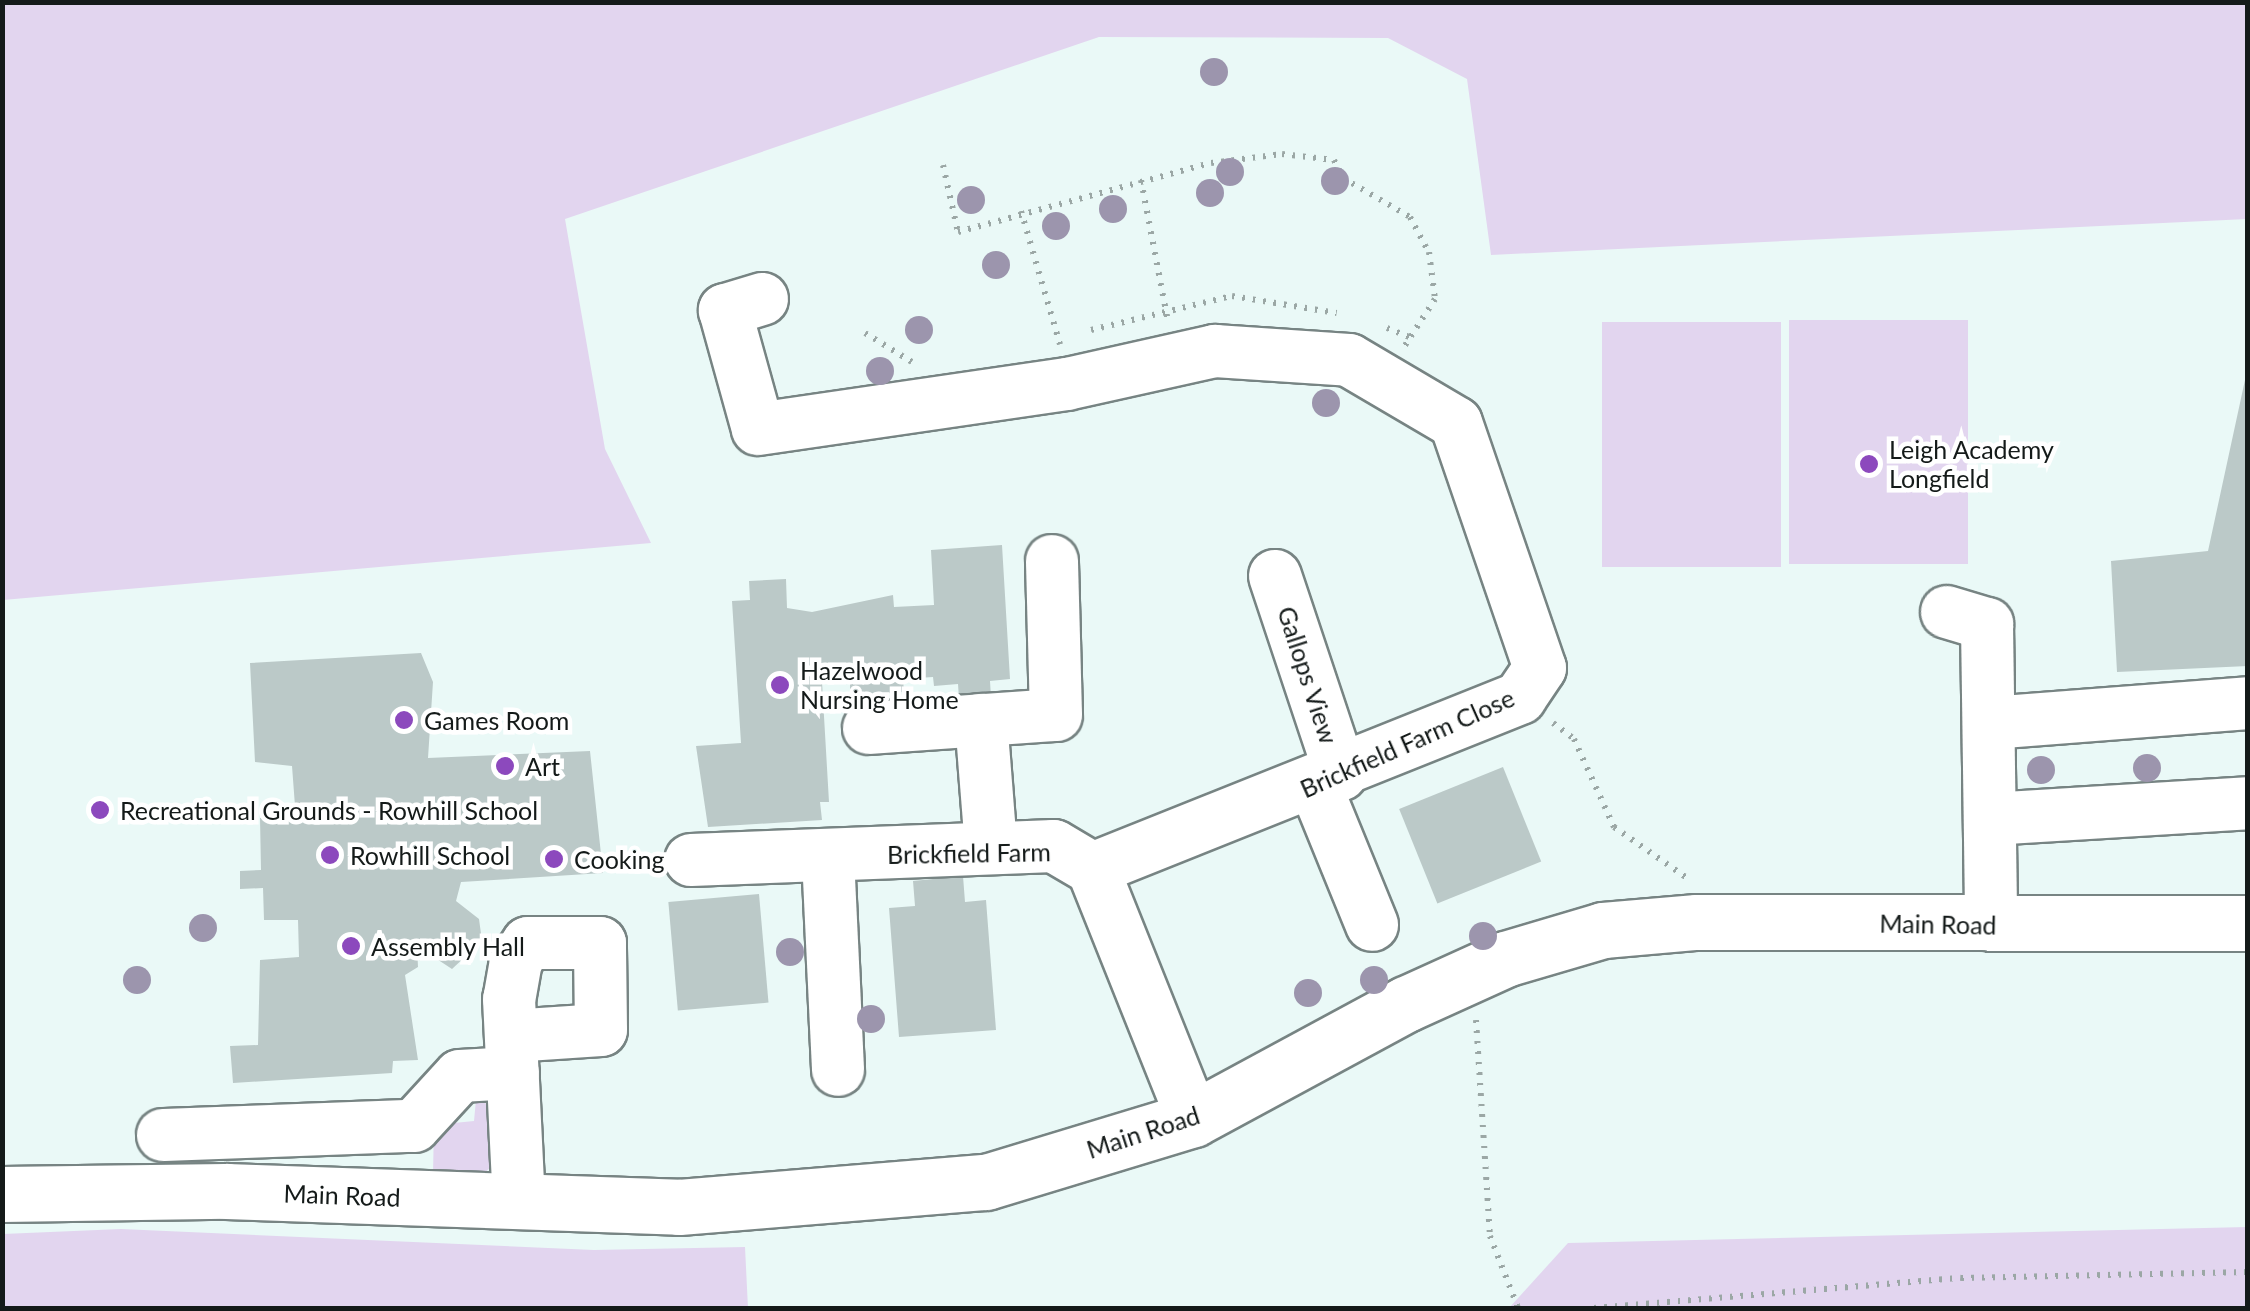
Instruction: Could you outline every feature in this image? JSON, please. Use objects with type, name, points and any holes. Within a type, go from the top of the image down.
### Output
[{"type":"main road","name":"Main Road","points":[[2,1194],[679,1207],[986,1182],[1193,1119],[1473,974],[1604,930],[1735,922],[1991,926],[2248,923]]},
{"type":"street","name":"Brickfield Farm Close","points":[[762,299],[725,310],[758,429],[895,406],[1067,384],[1176,358],[1299,352],[1349,360],[1456,423],[1540,668],[1520,698],[1328,779],[1093,869]]},
{"type":"street","points":[[869,728],[1056,716],[1052,561]]},
{"type":"street","name":"Gallops View","points":[[1275,576],[1328,779],[1372,925]]},
{"type":"street","points":[[1946,612],[1987,624],[1991,926]]},
{"type":"street","points":[[1990,723],[2248,703]]},
{"type":"street","points":[[982,720],[991,847]]},
{"type":"street","points":[[1990,820],[2248,803]]},
{"type":"street","name":"Brickfield Farm","points":[[691,860],[1054,846],[1093,869]]},
{"type":"street","points":[[828,857],[838,1070]]},
{"type":"street","points":[[1093,869],[1193,1119]]},
{"type":"street","points":[[163,1135],[414,1126],[460,1076],[512,1054],[520,1202]]},
{"type":"path","points":[[943,165],[958,232],[1020,211],[1140,180],[1282,154],[1334,160],[1343,178],[1410,218],[1429,252],[1435,300],[1388,380]]},
{"type":"path","points":[[1140,180],[1176,358]]},
{"type":"path","points":[[1020,211],[1067,384]]},
{"type":"path","points":[[1520,698],[1574,739],[1614,827],[1715,897],[1735,922]]},
{"type":"path","points":[[1473,974],[1490,1236],[1518,1308]]},
{"type":"path","points":[[1594,1308],[1961,1278],[2248,1272]]},
{"type":"shaded area","points":[[3,2],[2247,3],[2247,219],[1491,255],[1467,79],[1388,38],[1099,37],[565,219],[605,449],[651,543],[3,600]]},
{"type":"shaded area","points":[[1789,320],[1968,320],[1968,564],[1789,564]]},
{"type":"shaded area","points":[[1602,322],[1781,322],[1781,567],[1602,567]]},
{"type":"shaded area","points":[[476,1100],[490,1105],[494,1164],[479,1178],[433,1174],[434,1125],[474,1121]]},
{"type":"shaded area","points":[[2247,1227],[2247,1308],[1509,1308],[1568,1243]]},
{"type":"shaded area","points":[[121,1229],[594,1250],[745,1247],[748,1308],[3,1308],[3,1234]]},
{"type":"building","points":[[2248,366],[2248,666],[2117,672],[2111,561],[2208,551]]},
{"type":"building","name":"Hazelwood Nursing Home","points":[[1002,545],[1010,679],[990,681],[991,698],[959,699],[958,684],[934,686],[933,677],[903,679],[904,692],[850,696],[850,681],[822,682],[829,802],[820,802],[822,820],[708,827],[696,746],[741,743],[732,601],[750,600],[749,581],[786,579],[787,608],[812,612],[893,595],[894,607],[934,605],[931,550]]},
{"type":"building","points":[[421,653],[433,682],[428,758],[590,751],[603,873],[461,882],[456,901],[479,919],[482,941],[452,969],[417,946],[418,967],[405,975],[418,1060],[393,1061],[392,1073],[233,1083],[230,1046],[258,1045],[260,960],[299,957],[298,920],[264,920],[263,888],[240,889],[240,871],[261,870],[260,818],[337,814],[337,805],[295,806],[292,766],[255,762],[250,663]]},
{"type":"building","points":[[1503,767],[1541,862],[1437,904],[1399,809]]},
{"type":"building","points":[[963,876],[965,902],[986,900],[996,1030],[899,1037],[889,908],[915,906],[913,881]]},
{"type":"building","points":[[759,894],[768,1003],[678,1011],[668,902]]},
{"type":"place","name":"Leigh Academy Longfield","points":[[1869,464]]},
{"type":"place","name":"Hazelwood Nursing Home","points":[[780,685]]},
{"type":"place","name":"Games Room","points":[[404,720]]},
{"type":"place","name":"Art","points":[[505,766]]},
{"type":"place","name":"Recreational Grounds - Rowhill School","points":[[100,810]]},
{"type":"place","name":"Rowhill School","points":[[330,855]]},
{"type":"place","name":"Cooking","points":[[554,859]]},
{"type":"place","name":"Assembly Hall","points":[[351,946]]}]
